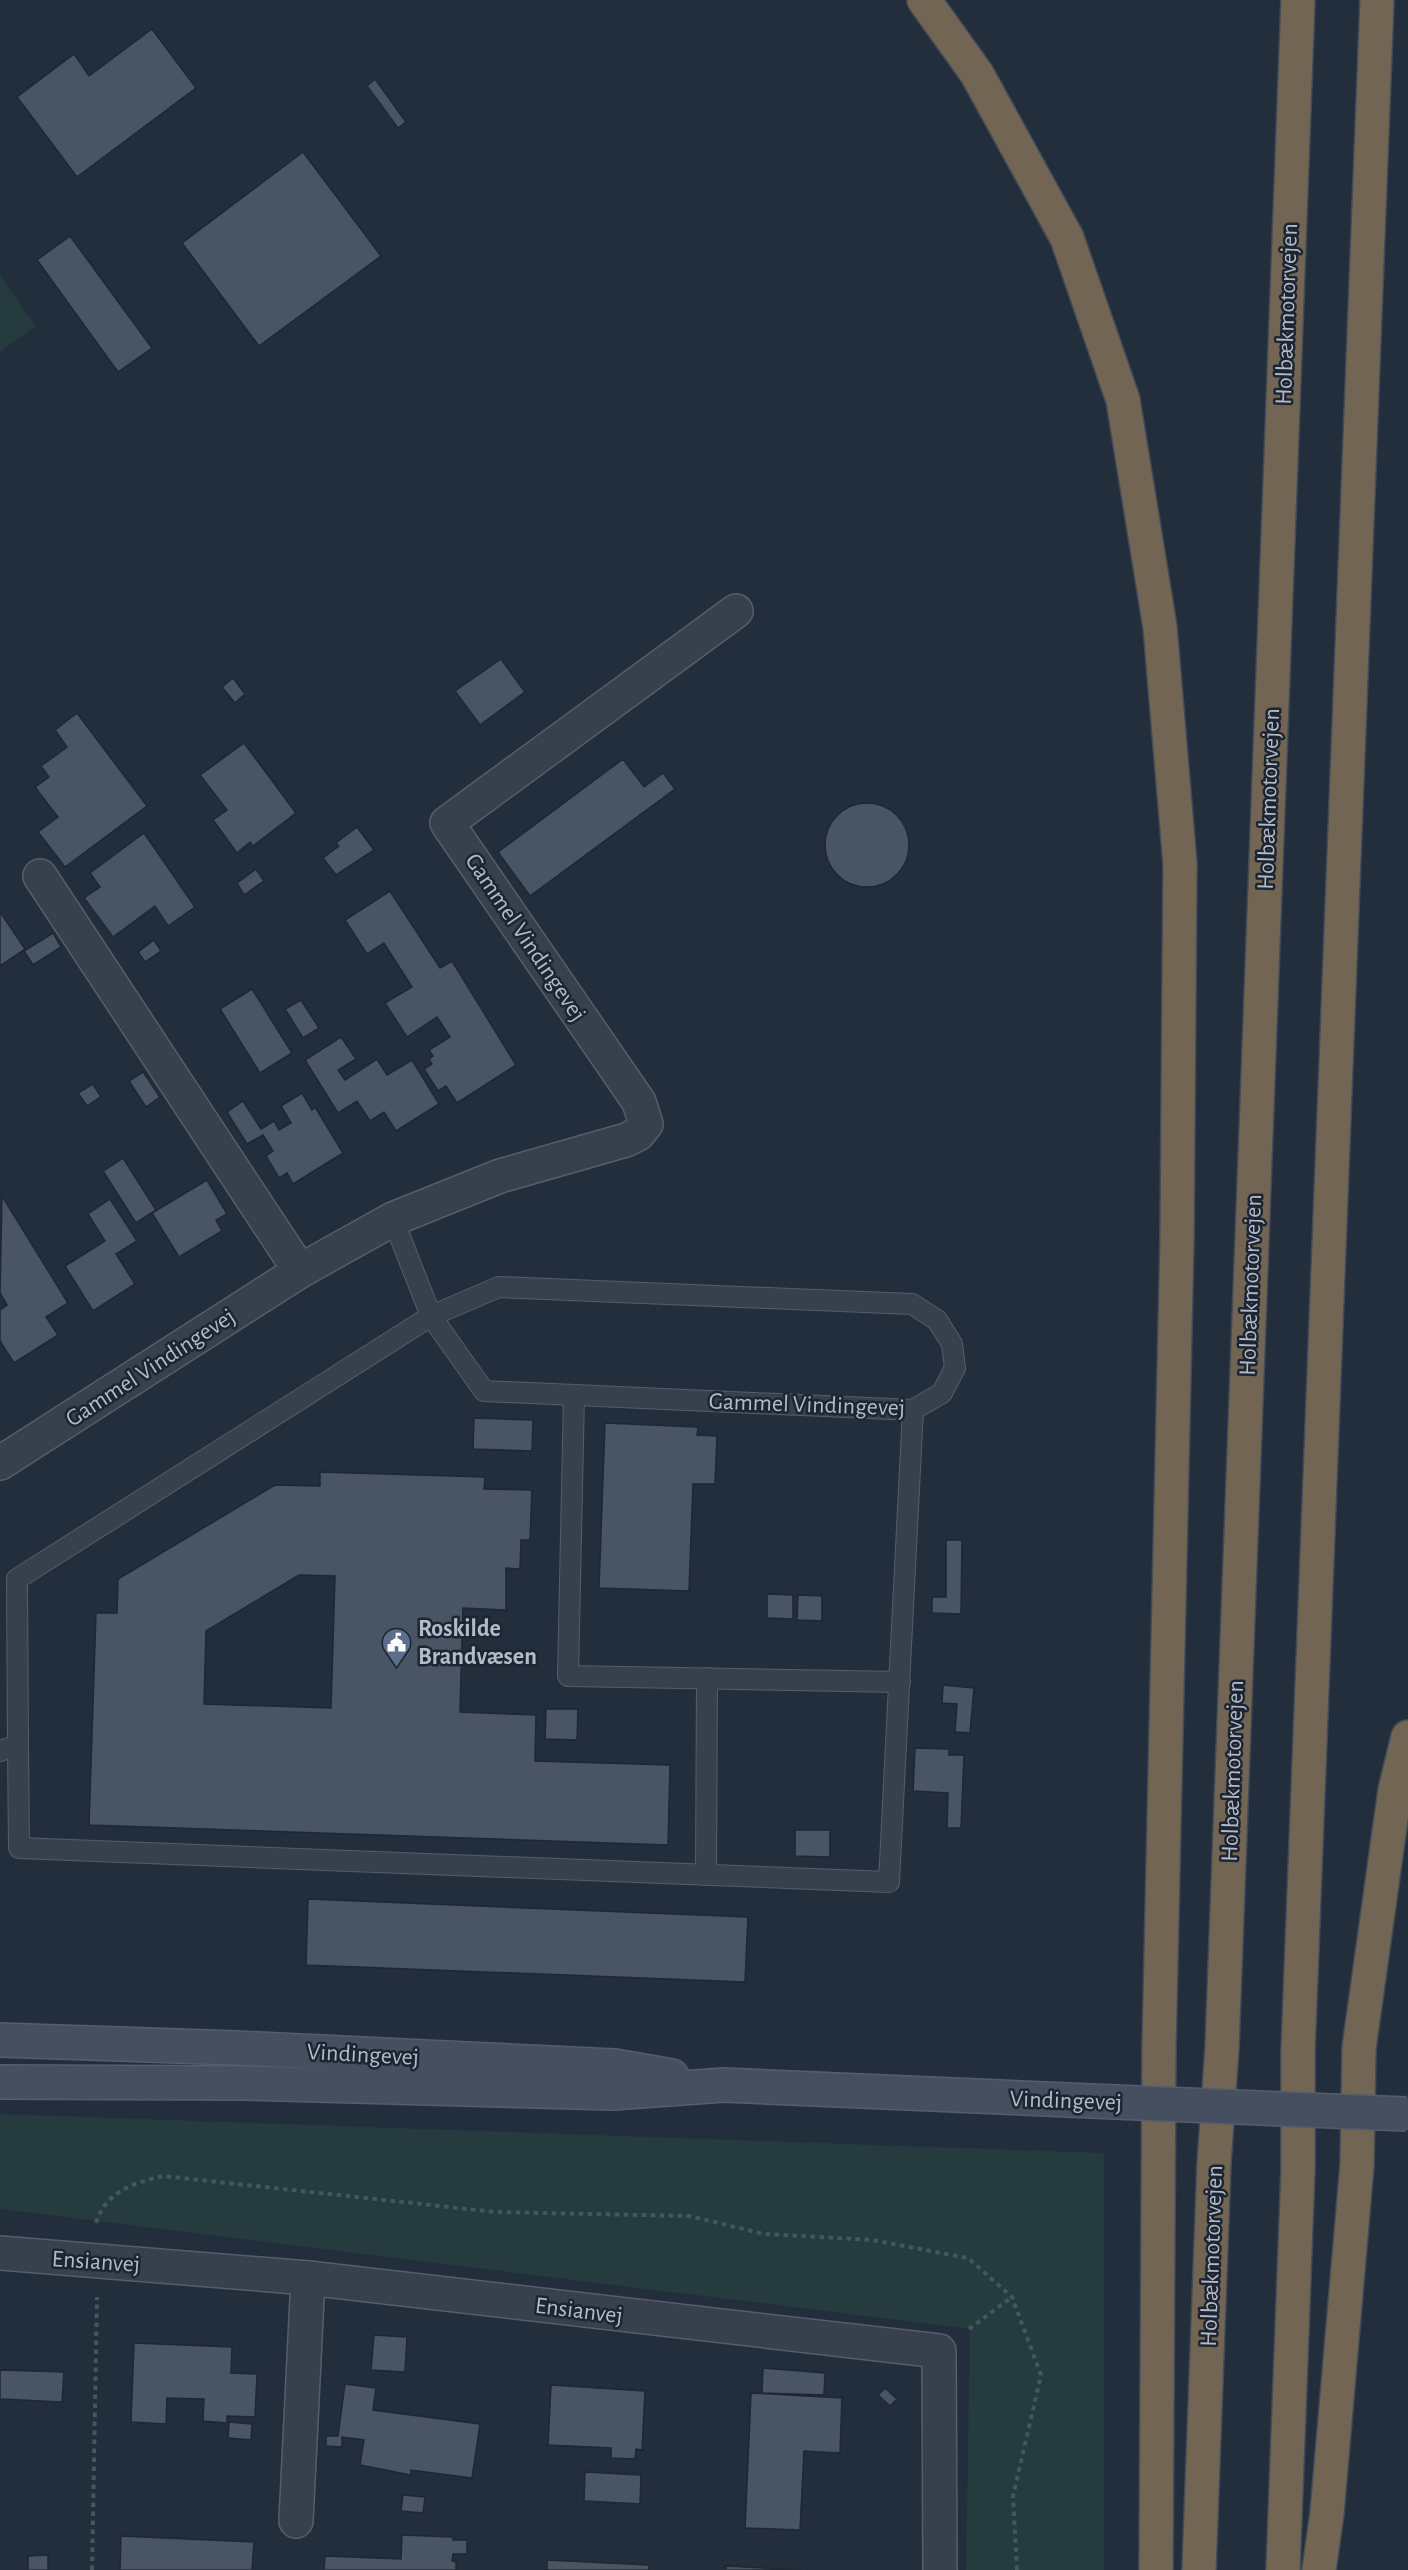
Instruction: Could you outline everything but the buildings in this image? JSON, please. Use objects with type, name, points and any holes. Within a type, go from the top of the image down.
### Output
[{"type":"highway","points":[[924,0],[976,74],[1067,238],[1123,400],[1160,627],[1180,864],[1177,1239],[1160,2036],[1156,2570]]},
{"type":"highway","name":"Holbækmotorvejen","points":[[1199,2570],[1214,2164],[1222,2048],[1298,0]]},
{"type":"highway","points":[[1283,2570],[1298,2170],[1298,2051],[1377,0]]},
{"type":"highway","points":[[1319,2570],[1327,2513],[1357,2165],[1359,2048],[1395,1790],[1408,1737]]},
{"type":"main road","name":"Vindingevej","points":[[0,2040],[237,2048],[615,2066],[724,2085]]},
{"type":"main road","name":"Vindingevej","points":[[0,2082],[243,2083],[613,2093],[724,2085],[1407,2114]]},
{"type":"street","name":"Gammel Vindingevej","points":[[0,1462],[300,1271],[393,1219],[500,1176],[626,1140],[638,1134],[646,1124],[639,1102],[447,823],[736,611]]},
{"type":"street","points":[[40,876],[300,1271]]},
{"type":"street","name":"Ensianvej","points":[[0,2253],[308,2278],[939,2351]]},
{"type":"street","points":[[296,2521],[308,2278]]},
{"type":"street","points":[[939,2351],[940,2570]]},
{"type":"lane","name":"Gammel Vindingevej","points":[[393,1219],[431,1316],[484,1391],[914,1410],[942,1394],[955,1368],[952,1344],[937,1320],[912,1304],[499,1287],[431,1316]]},
{"type":"lane","points":[[431,1316],[17,1579],[9,1748],[19,1848],[889,1882],[914,1410]]},
{"type":"lane","points":[[574,1395],[568,1676],[900,1682]]},
{"type":"lane","points":[[706,1875],[707,1678]]},
{"type":"path","points":[[92,2570],[94,2260],[92,2234],[98,2216],[106,2205],[130,2185],[163,2176],[495,2212],[690,2216],[764,2234],[872,2240],[968,2258],[1012,2297],[1041,2374],[1013,2496],[1017,2570]]},
{"type":"path","points":[[939,2351],[1012,2297]]},
{"type":"green space","points":[[0,276],[36,326],[0,352]]},
{"type":"green space","points":[[0,2114],[1104,2153],[1104,2570],[966,2570],[970,2329],[0,2209]]},
{"type":"place","name":"Roskilde Brandvæsen","points":[[397,1668]]}]
